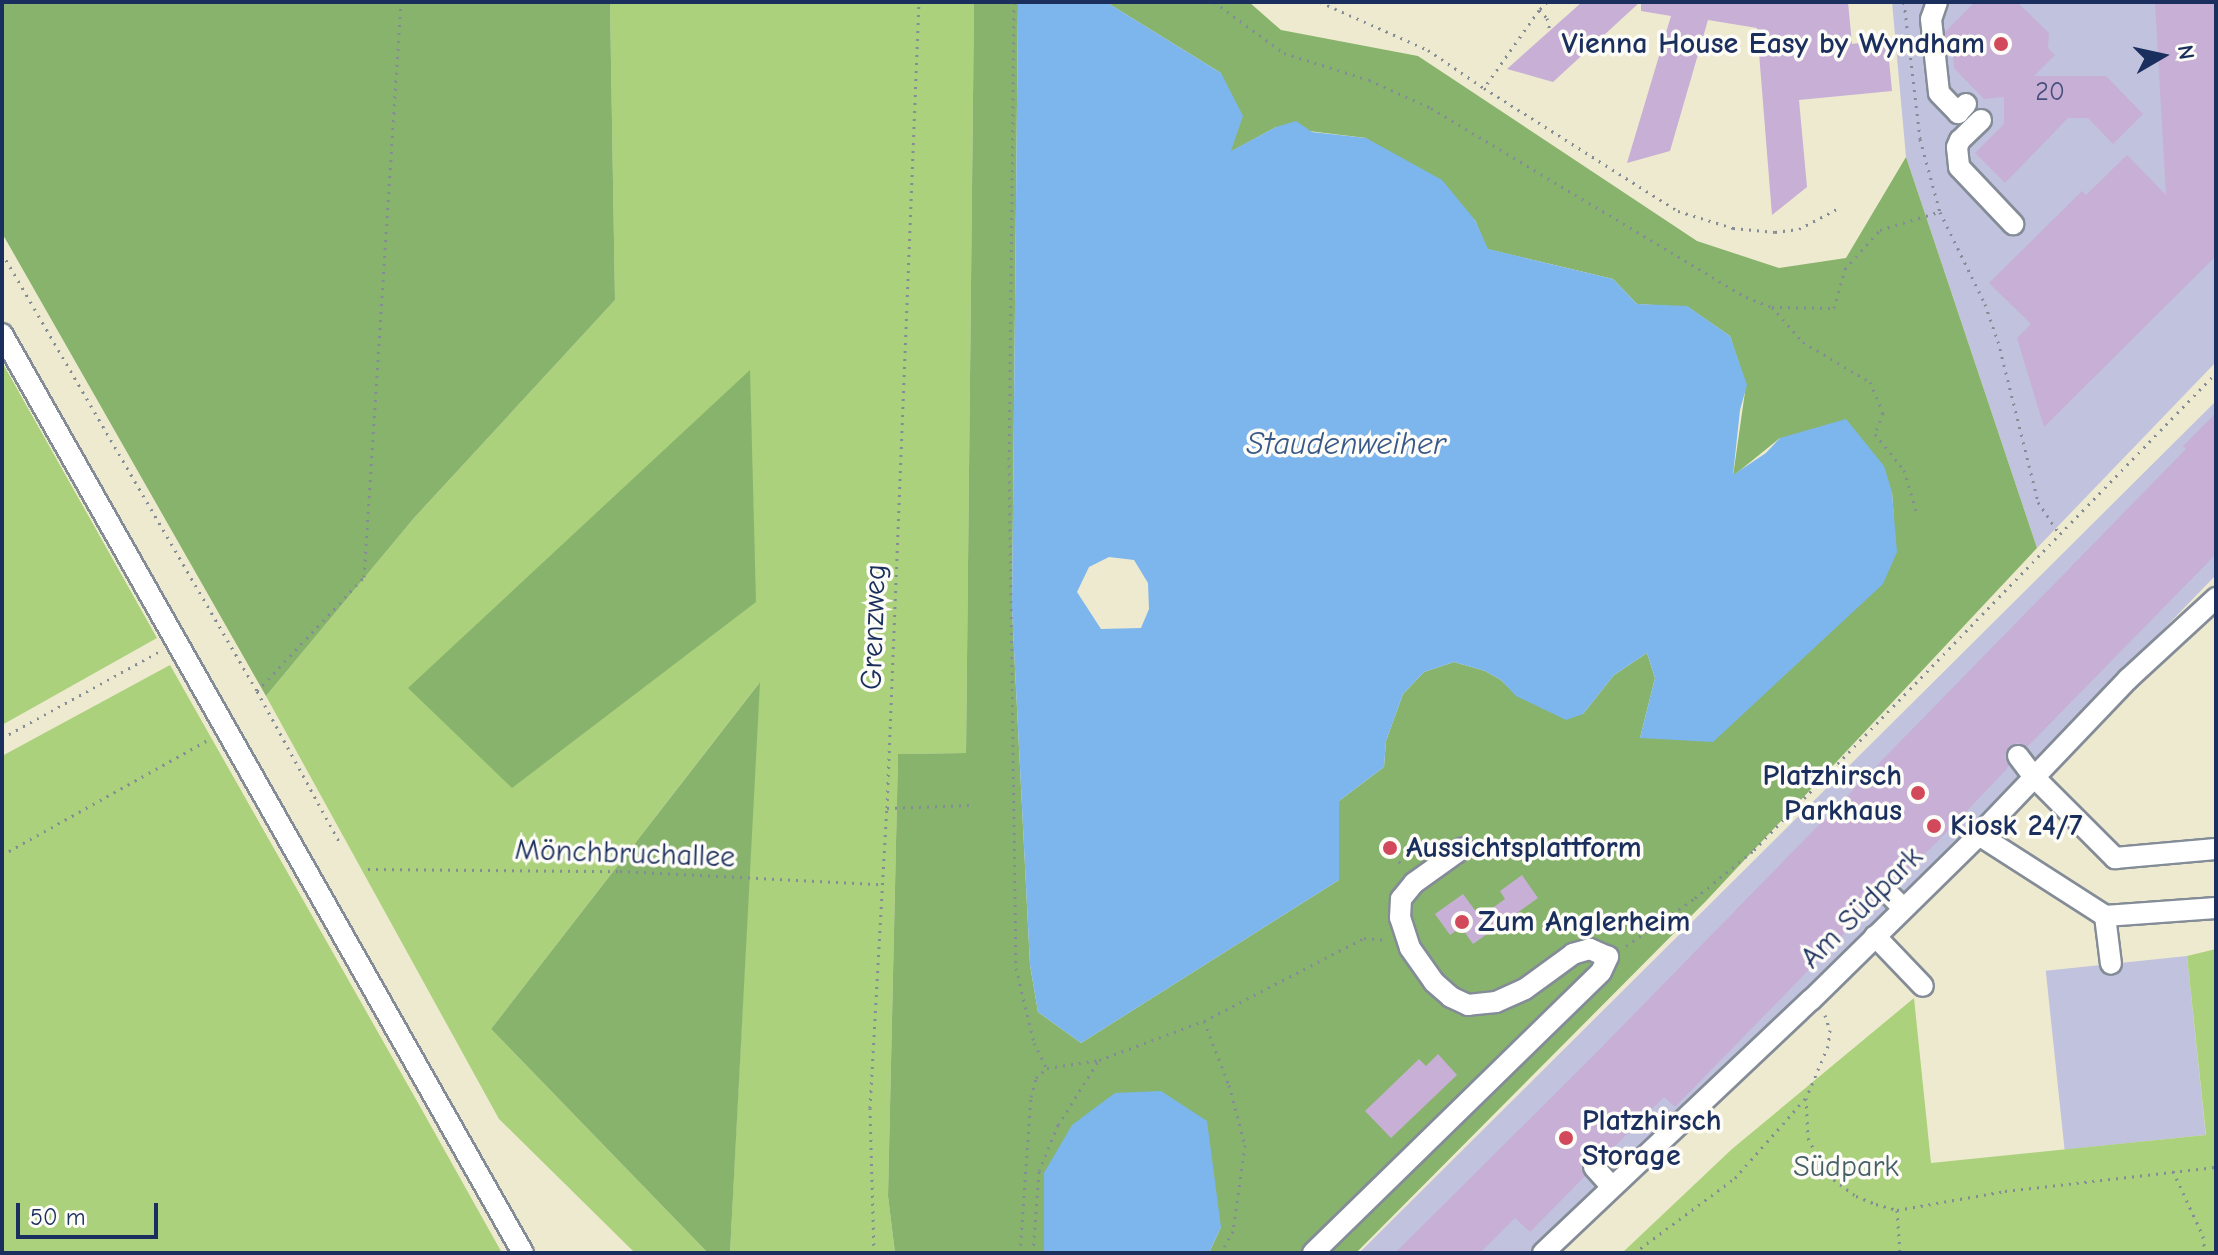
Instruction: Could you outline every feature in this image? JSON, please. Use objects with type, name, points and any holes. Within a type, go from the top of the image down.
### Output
[{"type":"street","points":[[1937,2],[1931,19],[1939,93],[1958,113],[1966,104]]},
{"type":"street","points":[[1981,120],[1960,140],[1957,147],[1959,167],[2013,224]]},
{"type":"street","points":[[2,334],[523,1253]]},
{"type":"street","name":"Am Südpark","points":[[1543,1253],[1811,1000],[1979,835],[2128,679],[2216,598]]},
{"type":"street","points":[[2018,756],[2034,777],[2115,858],[2216,849]]},
{"type":"street","points":[[1979,835],[2105,916],[2216,908]]},
{"type":"street","points":[[1313,1253],[1601,972],[1608,957],[1590,949],[1573,954],[1511,997],[1481,1006],[1468,1005],[1451,997],[1421,966],[1400,918],[1401,899],[1414,883],[1463,848]]},
{"type":"street","points":[[1886,891],[1903,908]]},
{"type":"street","points":[[2105,916],[2111,964]]},
{"type":"street","points":[[1875,936],[1923,986]]},
{"type":"street","points":[[1594,1167],[1612,1187]]},
{"type":"path","points":[[257,691],[364,577],[401,2]]},
{"type":"path","name":"Grenzweg","points":[[874,1253],[870,1108],[887,808],[919,2]]},
{"type":"path","points":[[1014,2],[1009,457],[1016,968],[1034,1043],[1047,1068]]},
{"type":"path","points":[[1214,2],[1284,53],[1369,80],[1431,108],[1746,297],[1772,307],[1834,308],[1845,269],[1880,230],[1940,212]]},
{"type":"path","points":[[1320,2],[1428,50],[1678,211],[1733,228],[1775,232],[1799,229],[1837,209]]},
{"type":"path","points":[[1484,88],[1547,2]]},
{"type":"path","points":[[1904,2],[1920,139],[1940,212],[1985,304],[1998,341],[2038,502],[2058,532]]},
{"type":"path","points":[[1539,10],[1547,18],[1550,31]]},
{"type":"path","points":[[2,253],[257,691],[340,843]]},
{"type":"path","points":[[1772,307],[1803,342],[1870,382],[1883,413],[1875,434],[1904,470],[1916,510]]},
{"type":"path","points":[[1608,957],[1695,898],[1754,850],[2058,532],[2216,373]]},
{"type":"path","points":[[2,738],[176,642]]},
{"type":"path","points":[[2,855],[225,730]]},
{"type":"path","points":[[887,808],[972,805]]},
{"type":"path","name":"Mönchbruchallee","points":[[368,869],[620,871],[881,884]]},
{"type":"path","points":[[1020,1253],[1031,1097],[1036,1078],[1047,1068],[1099,1060],[1204,1021],[1364,938],[1395,940],[1406,936]]},
{"type":"path","points":[[1634,1253],[1735,1178],[1806,1098],[1828,1046],[1830,1030],[1825,1015],[1811,1000]]},
{"type":"path","points":[[1204,1021],[1229,1085],[1245,1145],[1233,1231],[1221,1253]]},
{"type":"path","points":[[1033,1253],[1039,1171],[1058,1125],[1099,1060]]},
{"type":"path","points":[[1806,1098],[1808,1138],[1827,1175],[1856,1196],[1897,1210],[2005,1191],[2216,1167]]},
{"type":"path","points":[[2173,1171],[2203,1236],[2205,1253]]},
{"type":"path","points":[[1897,1210],[1900,1253]]},
{"type":"shaded area","points":[[1892,2],[2216,2],[2216,362],[2037,548],[1906,157]]},
{"type":"shaded area","points":[[2216,401],[2216,575],[1559,1253],[1359,1253]]},
{"type":"shaded area","points":[[2187,956],[2206,1135],[2065,1150],[2046,971]]},
{"type":"green space","points":[[2,2],[610,2],[615,300],[414,518],[266,696],[2,233]]},
{"type":"green space","points":[[610,2],[974,2],[966,753],[898,754],[888,1196],[895,1253],[730,1253],[759,683],[491,1029],[708,1253],[635,1253],[499,1119],[266,696],[414,518],[615,300]]},
{"type":"green space","points":[[974,2],[1018,2],[1012,609],[1030,965],[1038,1012],[1081,1043],[1339,880],[1339,801],[1384,767],[1386,741],[1403,694],[1424,672],[1454,662],[1485,671],[1501,680],[1517,696],[1583,714],[1614,675],[1647,653],[1655,678],[1640,738],[1894,520],[1892,492],[1780,438],[1733,476],[1746,385],[1730,336],[1688,307],[1637,304],[1613,279],[1487,249],[1475,220],[1366,138],[1276,127],[1230,152],[1221,73],[1106,2],[1249,2],[1281,30],[1418,56],[1697,241],[1779,268],[1846,258],[1906,157],[2037,548],[1706,901],[1356,1253],[1209,1253],[1221,1227],[1044,1173],[1044,1253],[895,1253],[888,1196],[898,754],[966,753]]},
{"type":"green space","points":[[2,362],[157,638],[2,725]]},
{"type":"green space","points":[[750,370],[756,602],[512,788],[408,688]]},
{"type":"green space","points":[[170,665],[502,1253],[2,1253],[2,756]]},
{"type":"green space","points":[[760,682],[730,1253],[708,1253],[491,1029]]},
{"type":"green space","name":"Südpark","points":[[2216,949],[2216,1253],[1622,1253],[1732,1149],[1914,998],[1931,1163],[2206,1135],[2187,956]]},
{"type":"water","name":"Staudenweiher","points":[[1018,2],[1106,2],[1221,73],[1243,116],[1231,151],[1276,127],[1296,121],[1312,132],[1366,138],[1442,180],[1475,220],[1488,249],[1613,279],[1637,304],[1687,306],[1730,336],[1747,385],[1740,410],[1733,475],[1766,453],[1780,438],[1846,419],[1884,466],[1892,492],[1897,552],[1883,584],[1713,742],[1640,738],[1655,678],[1647,653],[1614,675],[1583,714],[1566,720],[1516,696],[1501,680],[1485,671],[1454,662],[1424,672],[1403,694],[1386,741],[1384,767],[1339,801],[1339,880],[1081,1043],[1038,1012],[1030,965],[1012,609]],"holes":[[[1109,557],[1134,560],[1148,583],[1149,609],[1141,628],[1101,629],[1077,592],[1089,567]]]},
{"type":"water","points":[[1161,1091],[1207,1121],[1221,1227],[1209,1253],[1044,1253],[1044,1173],[1072,1125],[1115,1093]]},
{"type":"building","points":[[1582,2],[1640,2],[1553,82],[1507,69]]},
{"type":"building","points":[[1641,2],[1848,2],[1852,44],[1887,39],[1892,91],[1799,100],[1807,187],[1772,215],[1757,28],[1708,20],[1670,151],[1627,163],[1671,16],[1641,11]]},
{"type":"building","points":[[1975,2],[2017,2],[2049,33],[2048,48],[2055,55],[2034,76],[2106,76],[2143,114],[2113,144],[2088,118],[2068,118],[2005,183],[1975,153],[2004,124],[2004,97],[1984,99],[1954,68],[1953,55],[1947,49],[1945,32]]},
{"type":"building","points":[[2155,2],[2216,2],[2216,256],[2044,427],[2017,338],[2031,324],[1989,283],[2082,191],[2086,195],[2127,155],[2166,195]]},
{"type":"building","name":"Platzhirsch Parkhaus","points":[[2216,413],[2216,554],[2027,747],[2017,743],[2010,746],[2005,757],[2009,765],[2005,771],[1935,844],[1895,882],[1883,878],[1876,882],[1873,894],[1877,900],[1675,1107],[1664,1097],[1603,1158],[1592,1154],[1585,1158],[1581,1169],[1585,1176],[1530,1232],[1515,1218],[1480,1253],[1395,1253],[1597,1052],[2186,449],[2183,446]]},
{"type":"building","points":[[1522,875],[1538,898],[1473,944],[1461,927],[1450,935],[1435,914],[1463,894],[1480,917],[1505,899],[1500,891]]},
{"type":"building","points":[[1438,1054],[1457,1075],[1391,1138],[1365,1111],[1419,1059],[1426,1066]]},
{"type":"place","name":"Vienna House Easy by Wyndham","points":[[2001,44]]},
{"type":"place","name":"Platzhirsch Parkhaus","points":[[1918,793]]},
{"type":"place","name":"Kiosk 24/7","points":[[1934,826]]},
{"type":"place","name":"Aussichtsplattform","points":[[1390,848]]},
{"type":"place","name":"Zum Anglerheim","points":[[1462,922]]},
{"type":"place","name":"Platzhirsch Storage","points":[[1566,1138]]}]
